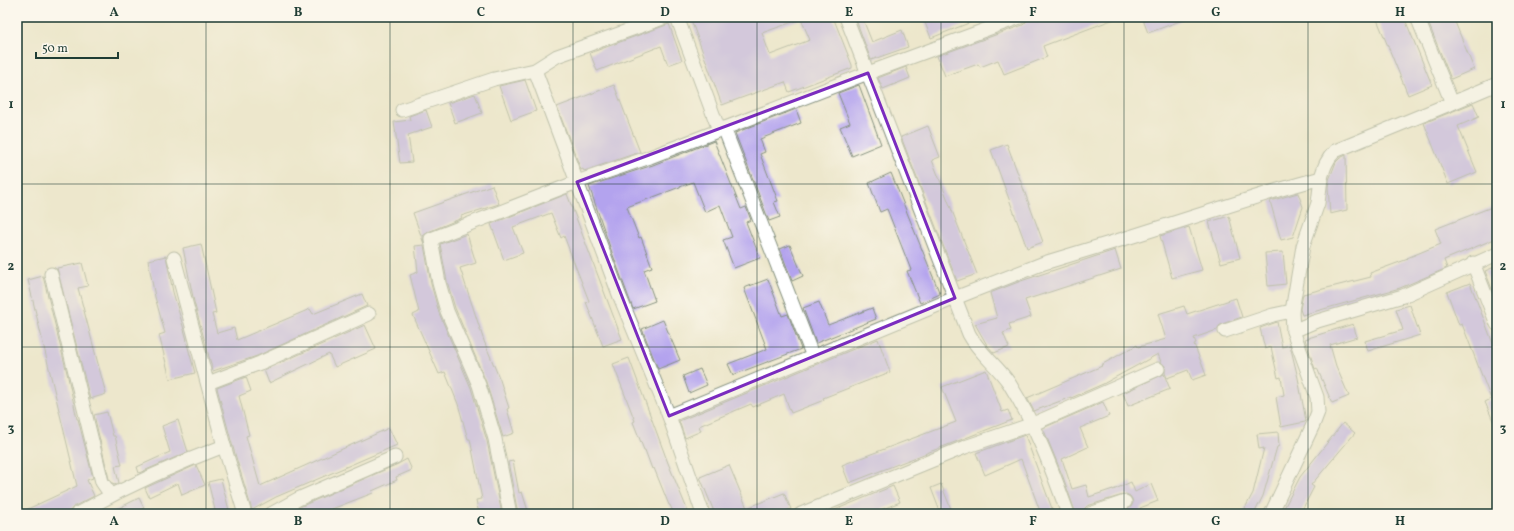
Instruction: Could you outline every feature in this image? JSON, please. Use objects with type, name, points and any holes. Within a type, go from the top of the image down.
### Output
[{"type":"street","points":[[402,110],[494,79],[535,70],[557,56],[666,17]]},
{"type":"street","points":[[677,17],[813,357]]},
{"type":"street","points":[[846,17],[969,334],[974,344],[1005,378],[1033,424],[1057,481],[1068,514]]},
{"type":"street","points":[[510,514],[495,438],[479,385],[447,311],[439,283],[431,239],[578,182],[650,157],[868,73],[1020,17]]},
{"type":"street","points":[[1417,17],[1452,103]]},
{"type":"street","points":[[535,70],[620,297],[669,416],[703,514]]},
{"type":"street","points":[[1271,514],[1318,412],[1317,397],[1293,331],[1292,311],[1303,246],[1318,203],[1321,178],[1329,156],[1335,151],[1497,84]]},
{"type":"street","points":[[669,416],[955,298],[1044,263],[1321,178]]},
{"type":"street","points":[[1293,331],[1314,322],[1403,296],[1473,263],[1497,254]]},
{"type":"street","points":[[174,258],[224,446],[244,514]]},
{"type":"street","points":[[1473,263],[1497,324]]},
{"type":"street","points":[[51,274],[102,482],[111,495]]},
{"type":"street","points":[[1225,331],[1273,315],[1292,311]]},
{"type":"street","points":[[208,383],[260,363],[369,314]]},
{"type":"street","points":[[801,514],[965,447],[1033,424],[1158,369]]},
{"type":"street","points":[[77,514],[111,495],[173,466],[224,446]]},
{"type":"street","points":[[271,514],[298,499],[395,457]]},
{"type":"street","points":[[1090,514],[1125,502]]},
{"type":"highlighted area","points":[[868,73],[955,298],[669,416],[577,182]]},
{"type":"building","points":[[690,17],[833,17],[852,68],[789,92],[785,82],[722,105]],"holes":[[[801,19],[810,40],[770,55],[762,33]]]},
{"type":"building","points":[[855,17],[862,17],[872,42],[902,30],[908,47],[871,60]]},
{"type":"building","points":[[933,17],[984,17],[931,38],[924,20]]},
{"type":"building","points":[[1142,17],[1188,17],[1188,18],[1148,33]]},
{"type":"building","points":[[1376,17],[1404,17],[1432,85],[1408,95]]},
{"type":"building","points":[[1426,17],[1453,17],[1474,69],[1451,79]]},
{"type":"building","points":[[1028,18],[1117,18],[1043,46],[1047,57],[1004,74],[998,60],[980,67],[978,64],[945,76],[937,56],[1023,25]]},
{"type":"building","points":[[669,24],[682,60],[668,65],[661,46],[597,71],[590,53]]},
{"type":"building","points":[[906,67],[910,78],[883,89],[878,78]]},
{"type":"building","points":[[525,80],[536,111],[511,120],[499,86]]},
{"type":"building","points":[[614,85],[640,152],[584,171],[583,169],[581,170],[557,107]]},
{"type":"building","points":[[859,85],[881,144],[852,156],[840,127],[850,123],[838,93]]},
{"type":"building","points":[[475,94],[482,113],[455,123],[448,103]]},
{"type":"building","points":[[1473,103],[1479,117],[1458,126],[1477,172],[1448,184],[1424,123]]},
{"type":"building","points":[[796,109],[801,123],[760,139],[765,152],[760,154],[778,201],[774,202],[780,217],[769,221],[735,133]]},
{"type":"building","points":[[426,110],[432,127],[408,135],[412,162],[400,163],[394,122],[410,120],[409,116]]},
{"type":"building","points":[[928,126],[940,157],[932,160],[977,274],[957,281],[901,137]]},
{"type":"building","points":[[714,141],[741,209],[746,207],[751,220],[746,222],[760,258],[734,268],[723,240],[732,237],[720,205],[705,212],[693,182],[627,207],[639,238],[641,237],[652,267],[644,270],[655,301],[633,309],[589,186],[653,165]]},
{"type":"building","points":[[1007,144],[1043,242],[1027,248],[991,150]]},
{"type":"building","points":[[1346,155],[1347,210],[1330,214],[1328,187],[1329,180],[1336,162]]},
{"type":"building","points":[[891,173],[940,294],[920,303],[907,271],[911,270],[887,209],[880,212],[869,183]]},
{"type":"building","points":[[492,185],[499,204],[461,216],[462,218],[428,232],[423,236],[424,244],[413,213]]},
{"type":"building","points":[[1298,193],[1303,207],[1293,237],[1281,240],[1270,201]]},
{"type":"building","points":[[567,194],[622,339],[603,346],[586,302],[589,301],[564,236],[561,238],[551,213],[513,227],[523,253],[504,260],[491,224]]},
{"type":"building","points":[[1497,205],[1497,238],[1444,260],[1447,268],[1400,288],[1302,315],[1300,309],[1303,294],[1371,277],[1370,273],[1408,259],[1407,258],[1441,244],[1435,229]]},
{"type":"building","points":[[1229,216],[1240,258],[1221,263],[1209,222]]},
{"type":"building","points":[[1189,227],[1202,270],[1172,278],[1160,236]]},
{"type":"building","points":[[467,234],[476,263],[460,268],[484,341],[500,380],[509,408],[507,409],[514,433],[503,437],[486,382],[455,308],[447,281],[440,244]]},
{"type":"building","points":[[201,244],[216,313],[212,314],[217,333],[234,328],[237,340],[310,309],[313,314],[362,294],[367,306],[257,356],[213,371],[194,302],[183,248]]},
{"type":"building","points":[[424,245],[431,284],[439,313],[471,388],[487,441],[502,514],[479,514],[476,500],[482,499],[470,439],[468,439],[458,404],[445,372],[439,374],[413,315],[419,312],[410,275],[418,272],[415,246]]},
{"type":"building","points":[[790,245],[803,276],[792,281],[780,249]]},
{"type":"building","points":[[1115,250],[1121,269],[1025,300],[1031,317],[1009,324],[1011,330],[1003,333],[1009,347],[994,353],[987,345],[975,324],[997,318],[990,293],[1021,281]]},
{"type":"building","points":[[1283,252],[1286,284],[1268,286],[1265,253]]},
{"type":"building","points":[[166,256],[173,292],[195,373],[170,379],[159,335],[165,333],[155,297],[148,260]]},
{"type":"building","points":[[82,263],[88,286],[78,288],[106,394],[90,399],[57,268]]},
{"type":"building","points":[[1497,266],[1497,302],[1485,271]]},
{"type":"building","points":[[43,276],[77,419],[93,478],[87,480],[94,496],[73,507],[70,511],[64,514],[17,514],[77,486],[28,280]]},
{"type":"building","points":[[768,279],[782,316],[788,314],[801,349],[733,375],[728,364],[767,349],[744,288]]},
{"type":"building","points":[[1470,283],[1497,354],[1497,430],[1485,402],[1491,399],[1462,324],[1459,325],[1447,292]]},
{"type":"building","points":[[1236,298],[1242,317],[1222,324],[1217,330],[1194,338],[1196,343],[1194,344],[1206,375],[1192,380],[1188,370],[1167,378],[1165,366],[1161,362],[1158,354],[1103,384],[1071,398],[1034,411],[1027,398],[1102,366],[1101,365],[1137,345],[1138,347],[1166,339],[1158,314],[1184,306],[1187,314]]},
{"type":"building","points":[[819,302],[828,325],[872,308],[876,319],[816,343],[803,308]]},
{"type":"building","points":[[1410,305],[1420,335],[1368,351],[1365,341],[1403,330],[1396,309]]},
{"type":"building","points":[[663,320],[680,360],[658,369],[642,329]]},
{"type":"building","points":[[1277,322],[1282,347],[1290,345],[1306,421],[1281,427],[1276,397],[1284,395],[1281,377],[1278,378],[1271,347],[1265,349],[1260,328]]},
{"type":"building","points":[[1353,324],[1357,337],[1330,345],[1336,366],[1349,396],[1332,403],[1317,368],[1315,369],[1305,339]]},
{"type":"building","points":[[365,325],[376,349],[335,367],[329,354],[269,383],[264,370]]},
{"type":"building","points":[[878,339],[890,372],[823,398],[824,400],[791,413],[784,394],[753,407],[751,404],[699,426],[701,431],[685,438],[679,421]]},
{"type":"building","points":[[629,358],[668,463],[689,514],[674,514],[654,468],[652,469],[633,422],[635,421],[613,364]]},
{"type":"building","points":[[700,369],[707,385],[689,393],[683,376]]},
{"type":"building","points":[[986,370],[1002,412],[1008,410],[1012,420],[849,483],[842,465],[956,422],[942,387]]},
{"type":"building","points":[[1164,374],[1170,389],[1128,406],[1123,393]]},
{"type":"building","points":[[246,377],[251,391],[239,396],[249,435],[246,436],[260,486],[389,428],[397,445],[276,497],[252,510],[217,388]]},
{"type":"building","points":[[1103,402],[1109,416],[1080,428],[1088,447],[1062,459],[1072,489],[1086,485],[1089,497],[1113,490],[1131,482],[1135,492],[1151,484],[1158,501],[1140,508],[1143,514],[1115,514],[1131,507],[1133,503],[1132,499],[1126,494],[1087,506],[1082,514],[1076,514],[1043,428]]},
{"type":"building","points":[[107,412],[122,465],[115,466],[119,483],[114,485],[109,479],[94,415]]},
{"type":"building","points":[[178,420],[188,452],[139,473],[137,467],[170,452],[162,426]]},
{"type":"building","points":[[1343,423],[1355,433],[1311,485],[1314,487],[1300,514],[1281,514],[1300,477]]},
{"type":"building","points":[[1278,432],[1279,446],[1277,447],[1263,496],[1254,514],[1252,514],[1244,510],[1253,493],[1264,448],[1259,449],[1257,434]]},
{"type":"building","points":[[1025,435],[1054,514],[1041,514],[1021,459],[985,475],[976,453]]},
{"type":"building","points":[[407,459],[412,470],[396,477],[397,480],[372,491],[373,493],[319,514],[287,514],[302,506]]},
{"type":"building","points":[[513,461],[519,493],[522,492],[529,514],[518,514],[508,462]]},
{"type":"building","points":[[196,465],[205,485],[182,495],[178,483],[149,497],[145,488]]},
{"type":"building","points":[[729,465],[747,508],[784,493],[791,509],[777,514],[715,514],[700,477]]},
{"type":"building","points":[[221,479],[230,514],[216,514],[208,482]]},
{"type":"building","points":[[941,484],[953,514],[941,514],[931,488]]},
{"type":"building","points":[[893,486],[900,502],[871,514],[825,514]]},
{"type":"building","points":[[139,498],[144,508],[132,514],[107,514]]}]
